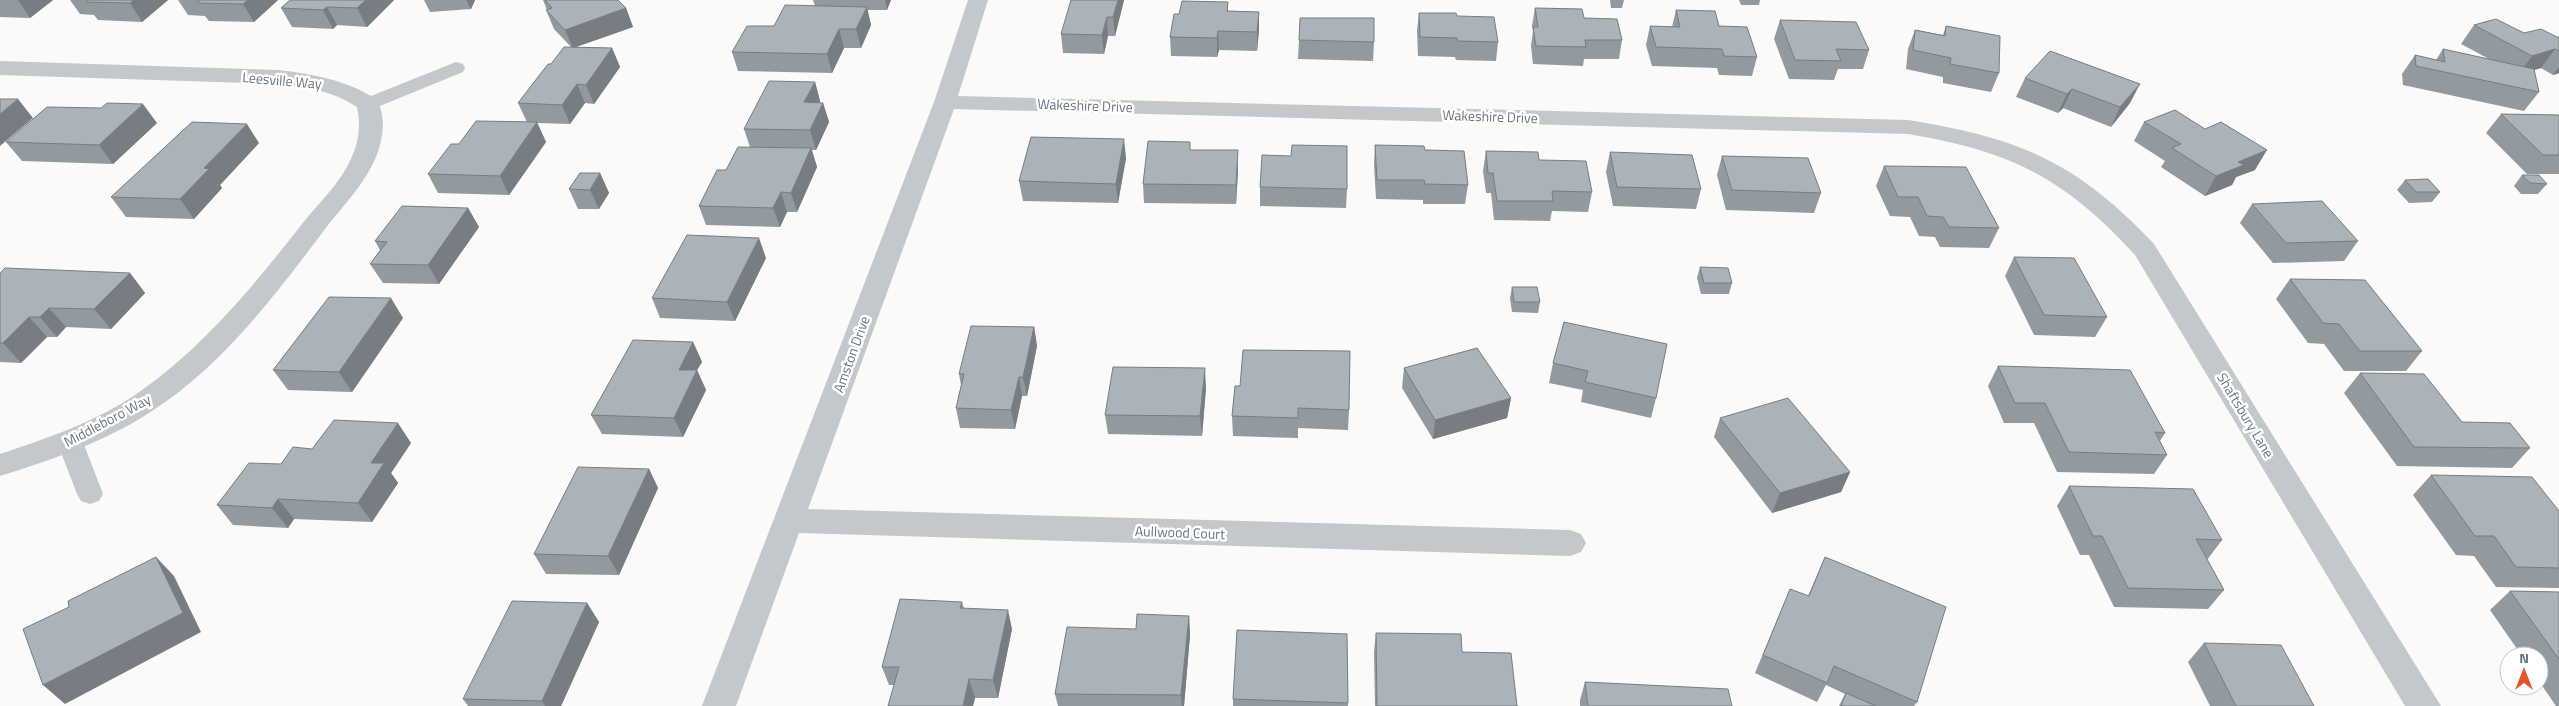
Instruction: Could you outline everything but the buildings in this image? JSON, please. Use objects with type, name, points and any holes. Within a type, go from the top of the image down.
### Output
[{"type":"street","name":"Amston Drive","points":[[719,706],[790,521],[944,102],[978,0]]},
{"type":"street","name":"Leesville Way","points":[[0,68],[278,77],[339,86],[368,104]]},
{"type":"street","name":"Wakeshire Drive","points":[[944,102],[1908,127],[1970,137],[2031,158]]},
{"type":"street","name":"Middleboro Way","points":[[0,465],[70,442],[157,394],[220,338],[354,174],[366,156],[372,134],[371,114],[368,104]]},
{"type":"street","name":"Shaftsbury Lane","points":[[2031,158],[2065,177],[2096,199],[2145,250],[2424,706]]},
{"type":"street","name":"Aullwood Court","points":[[790,521],[1570,544]]},
{"type":"lane","points":[[368,104],[456,68]]},
{"type":"lane","points":[[70,442],[90,494]]}]
